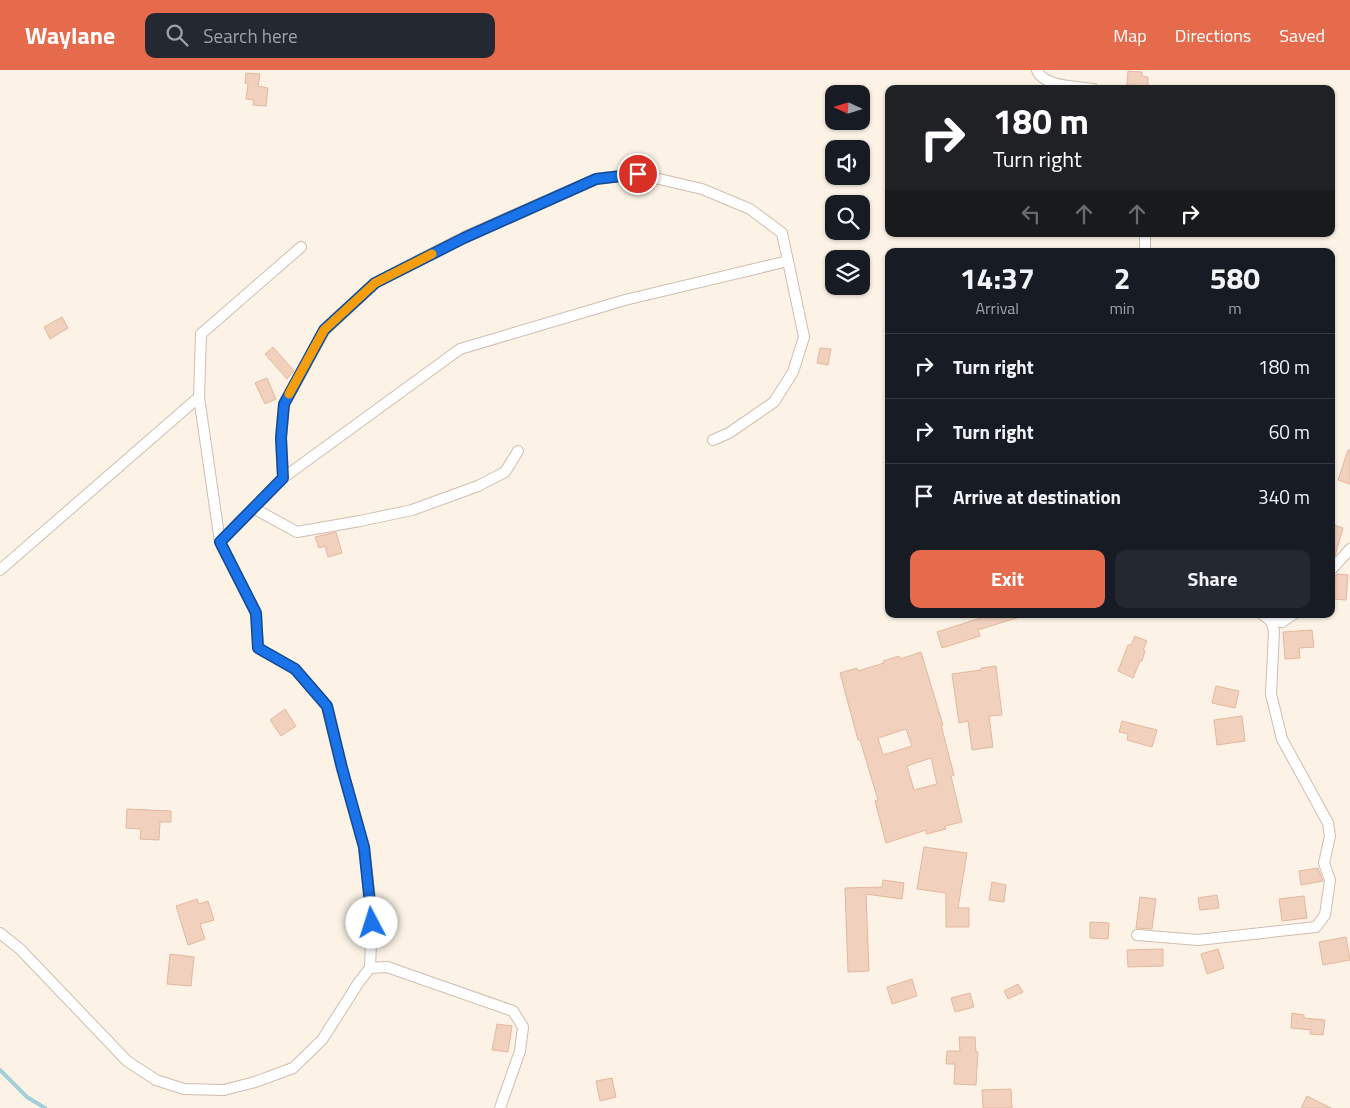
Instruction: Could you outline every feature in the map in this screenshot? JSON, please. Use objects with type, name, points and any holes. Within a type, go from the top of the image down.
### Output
[{"type":"street","points":[[1036,70],[1042,78],[1051,83],[1065,85]]},
{"type":"street","points":[[283,478],[281,438],[284,404],[324,330],[375,283],[464,238],[596,179],[638,174],[702,189],[750,209],[782,234],[804,337],[793,372],[774,402],[729,434],[713,440]]},
{"type":"street","points":[[0,933],[20,948],[126,1061],[156,1080],[184,1089],[224,1090],[256,1082],[293,1068],[322,1040],[370,968],[372,917],[364,847],[327,706],[295,669],[258,648],[256,613],[220,542],[199,397],[201,334],[301,247]]},
{"type":"street","points":[[220,542],[283,478],[460,349],[625,300],[788,262]]},
{"type":"street","points":[[0,570],[199,397]]},
{"type":"street","points":[[252,508],[297,532],[412,510],[478,486],[506,472],[518,451]]},
{"type":"street","points":[[1335,566],[1350,549]]},
{"type":"street","points":[[1267,618],[1271,621],[1282,622],[1288,618]]},
{"type":"street","points":[[1137,935],[1198,940],[1316,927],[1324,915],[1330,880],[1324,863],[1330,836],[1328,823],[1282,739],[1271,694],[1274,631],[1271,621]]},
{"type":"street","points":[[370,968],[387,967],[513,1011],[523,1027],[520,1051],[500,1108]]},
{"type":"building","points":[[1128,71],[1142,72],[1142,76],[1148,77],[1148,85],[1127,85]]},
{"type":"building","points":[[246,73],[260,74],[258,86],[268,88],[266,106],[253,105],[254,100],[246,99],[248,84],[245,83]]},
{"type":"building","points":[[62,317],[68,328],[50,339],[44,327]]},
{"type":"building","points":[[273,347],[294,371],[287,379],[265,354]]},
{"type":"building","points":[[820,348],[831,349],[828,365],[817,363]]},
{"type":"building","points":[[267,378],[276,399],[265,404],[255,383]]},
{"type":"building","points":[[1348,450],[1350,450],[1350,484],[1338,480]]},
{"type":"building","points":[[1335,525],[1343,528],[1335,556]]},
{"type":"building","points":[[336,532],[342,553],[328,557],[325,546],[319,548],[315,537]]},
{"type":"building","points":[[1337,574],[1348,575],[1346,600],[1335,599],[1335,576]]},
{"type":"building","points":[[981,618],[1017,618],[978,630],[980,636],[942,648],[937,632]]},
{"type":"building","points":[[1312,630],[1314,647],[1299,648],[1300,658],[1285,659],[1283,632]]},
{"type":"building","points":[[1135,636],[1147,641],[1143,650],[1145,651],[1142,661],[1140,661],[1133,678],[1118,671],[1128,645],[1131,645]]},
{"type":"building","points":[[921,652],[943,725],[941,725],[954,775],[951,776],[962,822],[945,826],[946,829],[926,834],[926,830],[886,843],[875,801],[878,800],[860,740],[858,740],[840,673],[857,668],[858,671],[899,656],[900,659]],"holes":[[[906,729],[912,746],[883,755],[878,738]],[[931,758],[937,784],[914,790],[907,766]]]},
{"type":"building","points":[[996,666],[1002,715],[989,716],[993,747],[972,750],[968,721],[959,723],[952,674]]},
{"type":"building","points":[[1216,686],[1239,691],[1235,708],[1212,703]]},
{"type":"building","points":[[285,709],[296,726],[281,736],[270,720]]},
{"type":"building","points":[[1242,716],[1245,741],[1217,745],[1214,720]]},
{"type":"building","points":[[1122,721],[1157,730],[1152,747],[1127,740],[1128,734],[1119,732]]},
{"type":"building","points":[[127,809],[171,811],[171,822],[160,822],[159,840],[140,839],[141,829],[126,828]]},
{"type":"building","points":[[924,847],[967,853],[958,908],[969,908],[969,927],[946,927],[946,893],[917,889]]},
{"type":"building","points":[[1318,868],[1323,881],[1301,885],[1299,871]]},
{"type":"building","points":[[883,880],[904,883],[902,899],[866,894],[869,971],[848,972],[845,888],[882,887]]},
{"type":"building","points":[[992,882],[1006,885],[1004,902],[989,900]]},
{"type":"building","points":[[1217,895],[1219,908],[1200,910],[1198,898]]},
{"type":"building","points":[[1304,896],[1307,918],[1282,921],[1279,899]]},
{"type":"building","points":[[1140,897],[1156,899],[1152,929],[1136,928]]},
{"type":"building","points":[[197,899],[199,904],[208,901],[214,920],[200,924],[205,939],[188,945],[176,906]]},
{"type":"building","points":[[1090,922],[1109,923],[1108,939],[1090,938]]},
{"type":"building","points":[[1346,937],[1350,960],[1323,965],[1319,942]]},
{"type":"building","points":[[1163,949],[1163,966],[1128,967],[1127,950]]},
{"type":"building","points":[[1218,949],[1224,968],[1207,974],[1201,954]]},
{"type":"building","points":[[170,954],[194,957],[191,986],[167,984]]},
{"type":"building","points":[[912,979],[917,996],[892,1004],[887,987]]},
{"type":"building","points":[[1018,984],[1023,992],[1008,999],[1004,991]]},
{"type":"building","points":[[970,993],[974,1007],[955,1012],[951,998]]},
{"type":"building","points":[[1292,1013],[1304,1015],[1304,1018],[1325,1020],[1323,1035],[1310,1034],[1311,1030],[1291,1028]]},
{"type":"building","points":[[497,1024],[512,1026],[508,1052],[492,1050]]},
{"type":"building","points":[[959,1037],[975,1037],[976,1052],[978,1052],[976,1085],[954,1084],[955,1064],[946,1064],[947,1051],[960,1051]]},
{"type":"building","points":[[612,1078],[616,1097],[600,1101],[596,1081]]},
{"type":"building","points":[[1011,1089],[1012,1108],[983,1108],[982,1090]]},
{"type":"building","points":[[1307,1096],[1331,1108],[1301,1108]]},
{"type":"waterway","points":[[0,1070],[27,1097],[45,1108]]},
{"type":"slow traffic","points":[[289,394],[324,330],[375,283],[432,254]]},
{"type":"route","points":[[372,923],[364,847],[327,706],[295,669],[258,648],[256,613],[220,542],[283,478],[281,438],[284,404],[324,330],[375,283],[464,238],[596,179],[638,174]]}]
